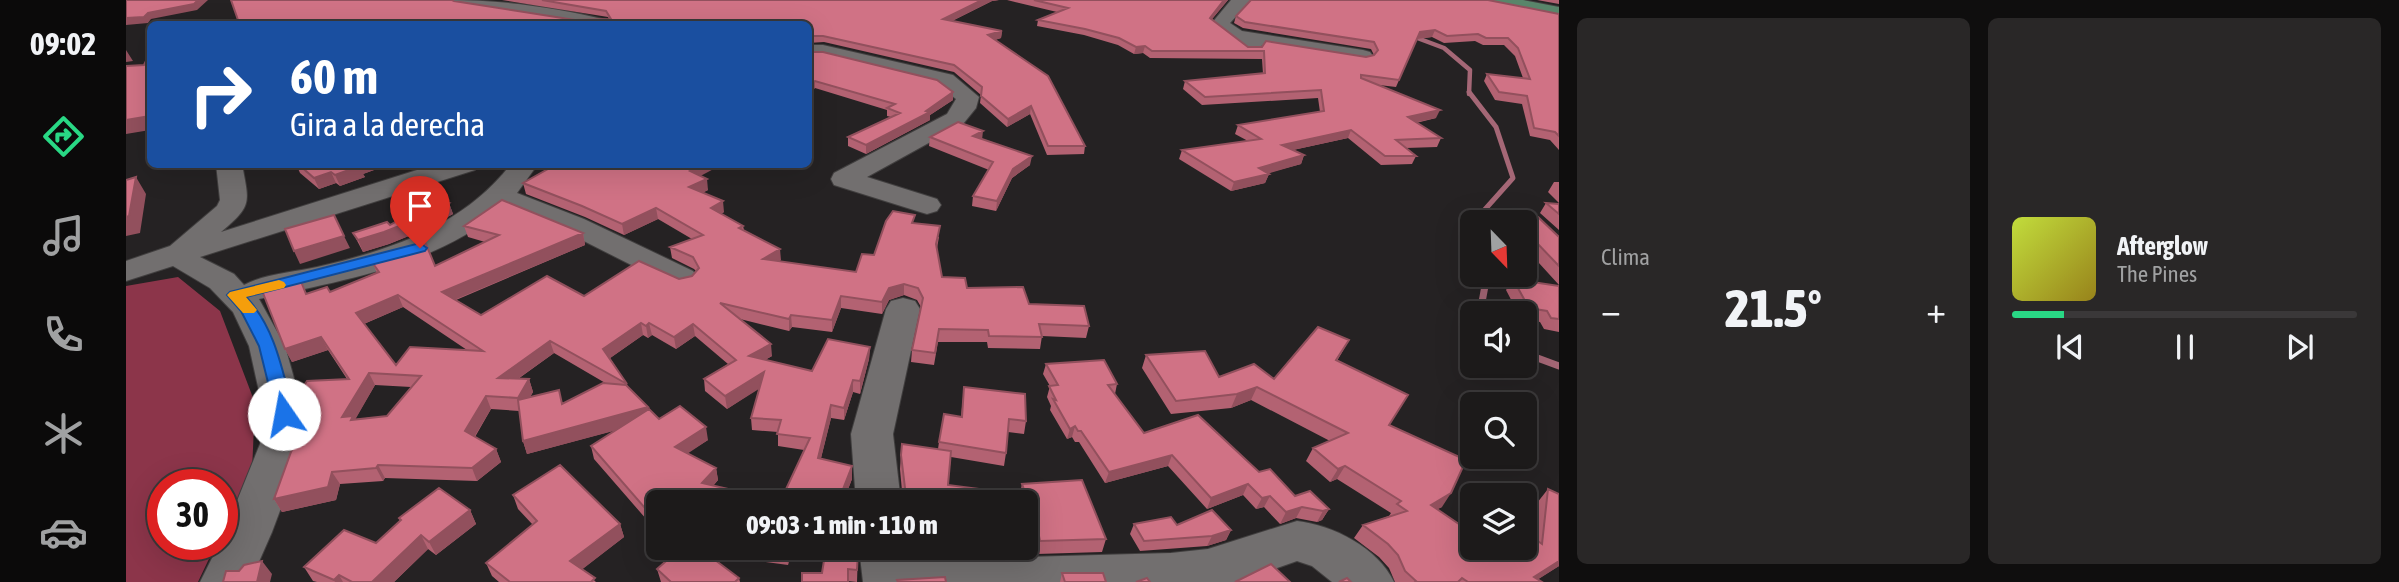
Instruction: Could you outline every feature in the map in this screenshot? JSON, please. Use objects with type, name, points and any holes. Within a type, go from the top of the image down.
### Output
[{"type":"main road","points":[[1493,0],[1556,10]]},
{"type":"street","points":[[456,0],[586,21]]},
{"type":"street","points":[[1243,0],[1234,6],[1220,24],[1270,62],[1255,50]]},
{"type":"street","points":[[1239,36],[1363,56]]},
{"type":"street","points":[[812,51],[823,51],[946,80],[968,97],[965,108],[955,119],[844,179],[927,205]]},
{"type":"street","points":[[181,253],[188,244],[230,210],[234,200],[230,168]]},
{"type":"street","points":[[126,271],[261,231],[453,168]]},
{"type":"street","points":[[235,295],[420,248],[452,234],[501,197],[523,168]]},
{"type":"street","points":[[501,197],[574,225],[682,278]]},
{"type":"street","points":[[181,253],[187,263],[222,281],[248,308],[267,346],[284,414],[281,444],[271,476],[249,532],[225,582]]},
{"type":"street","points":[[877,490],[872,434],[903,309]]},
{"type":"street","points":[[909,582],[1171,575],[1208,571],[1297,541],[1314,543],[1329,551],[1369,582]]},
{"type":"street","points":[[885,560],[888,582],[896,582]]},
{"type":"shaded area","points":[[178,277],[220,311],[255,403],[252,471],[238,499],[238,469],[147,469],[147,560],[208,560],[198,582],[126,582],[126,286]]},
{"type":"building","points":[[126,0],[198,0],[194,4],[148,13],[144,17],[126,18]]},
{"type":"building","points":[[231,0],[452,0],[575,20],[611,19],[606,11],[542,0],[982,0],[943,19],[1002,31],[988,35],[1048,76],[1085,146],[1048,146],[1031,106],[1008,119],[981,96],[982,87],[954,65],[823,36],[812,36],[812,21],[238,20]]},
{"type":"building","points":[[1034,0],[1224,0],[1210,18],[1248,47],[1262,47],[1266,41],[1366,57],[1374,55],[1378,50],[1374,42],[1245,22],[1236,16],[1251,0],[1488,0],[1559,14],[1559,136],[1555,132],[1534,128],[1527,96],[1499,92],[1487,74],[1530,79],[1518,48],[1508,38],[1486,38],[1478,34],[1447,36],[1435,30],[1420,32],[1399,80],[1361,75],[1361,78],[1440,110],[1408,117],[1441,138],[1396,140],[1416,156],[1385,156],[1351,130],[1282,145],[1304,155],[1259,168],[1269,174],[1234,182],[1182,150],[1261,139],[1238,125],[1324,111],[1321,90],[1205,97],[1185,81],[1265,73],[1264,51],[1152,51],[1145,46],[1136,47],[1119,38],[1038,20],[1068,8]]},
{"type":"building","points":[[812,52],[823,52],[937,80],[953,92],[926,111],[930,112],[866,145],[848,137],[900,113],[887,108],[895,104],[815,81],[812,83]]},
{"type":"building","points":[[147,59],[147,116],[126,120],[126,66],[144,65]]},
{"type":"building","points":[[958,122],[983,131],[973,136],[1032,156],[1013,169],[997,201],[973,196],[993,162],[930,137]]},
{"type":"building","points":[[303,168],[354,168],[335,175],[331,172],[314,178]]},
{"type":"building","points":[[550,168],[695,168],[690,171],[707,179],[689,187],[723,201],[711,208],[743,226],[739,228],[780,249],[763,259],[856,272],[862,254],[874,255],[886,221],[893,211],[915,215],[912,223],[940,226],[936,244],[942,277],[965,278],[967,288],[1023,287],[1029,304],[1084,306],[1089,326],[1039,324],[1042,337],[989,336],[988,330],[939,329],[935,353],[912,350],[923,298],[918,288],[904,284],[889,288],[882,302],[841,296],[832,320],[791,315],[789,319],[720,303],[771,344],[749,356],[812,371],[828,339],[870,347],[860,381],[853,380],[844,408],[831,405],[818,458],[852,466],[843,490],[786,490],[810,438],[777,434],[781,420],[751,418],[764,372],[725,396],[704,379],[736,360],[693,324],[674,337],[649,323],[646,326],[641,323],[603,349],[627,384],[550,341],[498,378],[529,379],[518,398],[486,396],[465,431],[496,449],[472,468],[378,465],[376,468],[332,472],[328,487],[274,499],[291,452],[315,400],[299,401],[298,395],[307,381],[349,379],[321,337],[285,349],[261,288],[300,279],[306,294],[327,287],[330,292],[379,272],[372,262],[426,244],[435,266],[499,235],[464,226],[502,200],[583,233],[442,292],[481,315],[547,276],[584,296],[639,261],[679,279],[692,276],[699,268],[693,257],[670,247],[703,235],[656,208],[622,224],[523,183]],"holes":[[[398,295],[483,351],[410,347],[396,365],[356,313]],[[369,373],[421,376],[387,416],[351,420],[353,416],[342,417]]]},
{"type":"building","points":[[136,177],[129,216],[126,217],[126,180]]},
{"type":"building","points":[[435,199],[449,203],[424,216],[414,213],[417,219],[384,232],[358,240],[353,233],[387,222],[390,225]]},
{"type":"building","points":[[1546,203],[1559,204],[1559,214]]},
{"type":"building","points":[[334,215],[344,236],[294,251],[285,229]]},
{"type":"building","points":[[1537,217],[1559,237],[1559,266],[1537,243]]},
{"type":"building","points":[[1537,283],[1559,286],[1559,319],[1551,318],[1547,311],[1537,309],[1537,301],[1525,301],[1517,287],[1537,287]]},
{"type":"building","points":[[1318,327],[1349,340],[1336,360],[1408,395],[1389,425],[1460,457],[1462,469],[1451,493],[1431,505],[1460,525],[1460,560],[1537,560],[1537,540],[1542,544],[1548,489],[1559,494],[1559,561],[1534,577],[1542,582],[1468,582],[1462,578],[1458,582],[1415,582],[1388,544],[1363,525],[1407,511],[1397,504],[1401,501],[1345,466],[1338,469],[1313,448],[1348,433],[1257,387],[1237,394],[1176,401],[1146,355],[1205,351],[1219,377],[1254,364],[1274,379]]},
{"type":"building","points":[[1104,360],[1117,384],[1108,385],[1144,433],[1198,415],[1259,472],[1270,469],[1295,496],[1310,491],[1329,509],[1323,511],[1302,507],[1286,512],[1270,496],[1262,498],[1248,484],[1211,498],[1172,455],[1109,472],[1081,431],[1075,426],[1070,429],[1053,399],[1056,400],[1049,386],[1058,385],[1046,364]]},
{"type":"building","points":[[603,383],[626,385],[648,407],[523,441],[518,400],[559,390],[562,404]]},
{"type":"building","points":[[964,387],[1025,394],[1026,421],[1009,419],[1006,453],[939,442],[944,414],[962,417]]},
{"type":"building","points":[[680,406],[706,427],[675,447],[716,468],[702,483],[732,490],[646,490],[644,507],[591,446],[649,409],[659,419]]},
{"type":"building","points":[[902,444],[951,451],[948,485],[987,490],[903,490],[905,488]]},
{"type":"building","points":[[560,465],[620,524],[570,561],[595,578],[591,582],[510,582],[486,563],[537,521],[513,495]]},
{"type":"building","points":[[1082,480],[1106,539],[1040,541],[1038,490],[1024,490],[1022,484]]},
{"type":"building","points":[[439,488],[470,510],[429,542],[421,535],[372,582],[352,582],[339,575],[334,580],[304,567],[344,530],[376,543],[401,520],[399,518]]},
{"type":"building","points":[[1212,510],[1231,530],[1212,536],[1144,541],[1134,524],[1171,517],[1177,525]]},
{"type":"building","points":[[667,560],[715,560],[739,578],[735,582],[671,582],[657,569]]},
{"type":"building","points":[[824,560],[858,560],[857,570],[848,569],[848,582],[802,582],[802,573],[822,573]]},
{"type":"building","points":[[262,561],[257,582],[223,582],[226,571],[239,571],[244,565]]},
{"type":"building","points":[[1271,564],[1290,582],[1235,582]]},
{"type":"building","points":[[1062,573],[1103,573],[1106,582],[1065,582]]},
{"type":"building","points":[[945,577],[946,582],[897,580]]},
{"type":"waterway","points":[[1412,36],[1444,48],[1470,70],[1469,92]]},
{"type":"waterway","points":[[1469,92],[1496,127],[1513,178],[1484,210]]},
{"type":"waterway","points":[[1482,301],[1485,287]]},
{"type":"waterway","points":[[1537,358],[1559,366]]},
{"type":"slow traffic","points":[[248,310],[235,295],[279,285]]},
{"type":"route","points":[[284,414],[281,393],[267,346],[248,308],[235,295],[420,248]]}]
